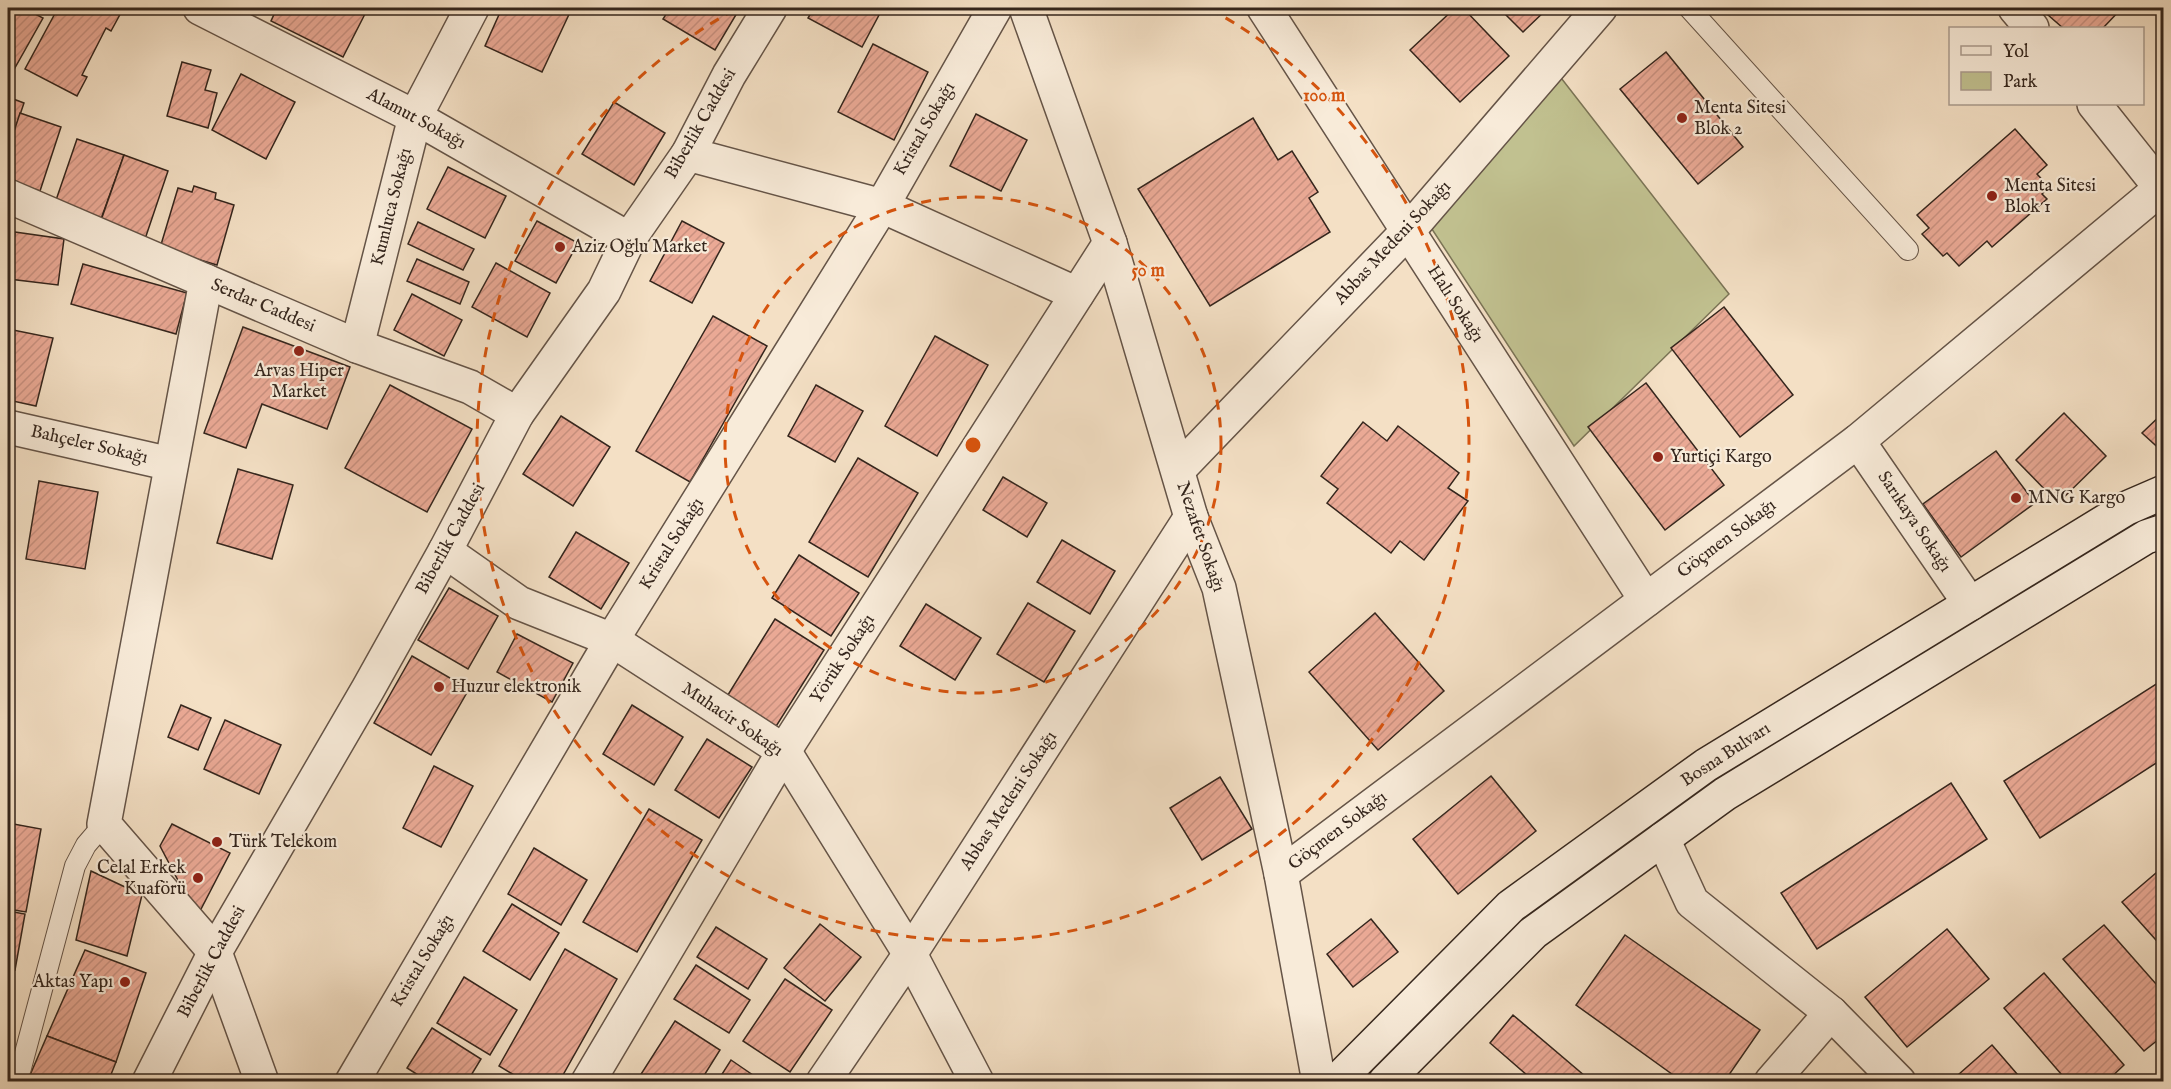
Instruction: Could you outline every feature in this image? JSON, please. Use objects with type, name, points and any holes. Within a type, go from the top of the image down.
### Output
[{"type":"street","name":"Alamut Sokağı","points":[[200,8],[416,117],[629,239]]},
{"type":"street","name":"Kumluca Sokağı","points":[[357,346],[416,117],[472,8]]},
{"type":"street","name":"Biberlik Caddesi","points":[[149,1082],[215,952],[368,689],[445,551],[517,414],[604,291],[629,239],[688,154],[729,75],[770,8]]},
{"type":"street","name":"Kristal Sokağı","points":[[352,1082],[612,640],[882,206],[995,8]]},
{"type":"street","name":"Nezafet Sokağı","points":[[1026,8],[1110,243],[1191,517],[1218,588],[1281,874],[1319,1082]]},
{"type":"street","name":"Halı Sokağı","points":[[1264,8],[1646,600]]},
{"type":"street","name":"Abbas Medeni Sokağı","points":[[1178,470],[1407,231],[1600,8]]},
{"type":"street","points":[[2015,8],[2031,27]]},
{"type":"street","points":[[2095,105],[2162,191]]},
{"type":"street","points":[[688,154],[882,206],[1077,294]]},
{"type":"street","name":"Göçmen Sokağı","points":[[1281,874],[1858,441],[2162,191]]},
{"type":"street","name":"Serdar Caddesi","points":[[8,196],[357,346],[471,387],[517,414]]},
{"type":"street","name":"Yörük Sokağı","points":[[588,1082],[784,751],[1110,243]]},
{"type":"street","points":[[206,281],[104,824],[215,952],[262,1082]]},
{"type":"street","name":"Bahçeler Sokağı","points":[[8,427],[171,464]]},
{"type":"street","name":"Sarıkaya Sokağı","points":[[1858,441],[1970,604]]},
{"type":"street","name":"Bosna Bulvarı","points":[[1336,1082],[1511,906],[1706,765],[2127,508],[2163,492]]},
{"type":"street","name":"Abbas Medeni Sokağı","points":[[823,1082],[910,954],[1191,517]]},
{"type":"street","name":"Bosna Bulvarı","points":[[1385,1082],[1533,933],[1725,794],[2146,537],[2163,531]]},
{"type":"street","name":"Muhacir Sokağı","points":[[445,551],[519,603],[612,640],[784,751],[910,954],[977,1082]]},
{"type":"street","points":[[1663,839],[1692,902],[1831,1014],[1899,1082]]},
{"type":"street","points":[[1771,1082],[1831,1014]]},
{"type":"lane","points":[[1689,8],[1908,250]]},
{"type":"lane","points":[[16,1082],[75,866],[86,845],[104,824]]},
{"type":"green space","points":[[1558,74],[1729,294],[1574,446],[1428,223]]},
{"type":"building","points":[[8,8],[24,8],[43,18],[12,73],[8,71]]},
{"type":"building","points":[[58,8],[123,9],[111,31],[106,28],[82,75],[87,77],[77,96],[25,69]]},
{"type":"building","points":[[277,8],[368,8],[343,57],[271,21]]},
{"type":"building","points":[[502,8],[572,8],[542,72],[485,46]]},
{"type":"building","points":[[670,8],[740,8],[715,50],[663,19]]},
{"type":"building","points":[[814,8],[866,8],[879,15],[862,47],[808,18]]},
{"type":"building","points":[[1455,8],[1463,8],[1509,56],[1460,102],[1410,50]]},
{"type":"building","points":[[1499,8],[1548,8],[1523,32]]},
{"type":"building","points":[[2040,8],[2122,8],[2104,27],[2062,27]]},
{"type":"building","points":[[873,44],[928,72],[894,140],[838,112]]},
{"type":"building","name":"Menta Sitesi Blok 2","points":[[1666,52],[1743,147],[1698,184],[1620,89]]},
{"type":"building","points":[[182,62],[211,70],[205,90],[217,93],[208,128],[167,116]]},
{"type":"building","points":[[241,74],[295,102],[266,159],[212,130]]},
{"type":"building","points":[[8,97],[24,103],[8,150]]},
{"type":"building","points":[[614,102],[665,133],[634,185],[582,154]]},
{"type":"building","points":[[20,113],[61,127],[40,191],[8,180],[8,150]]},
{"type":"building","points":[[976,114],[1027,140],[1001,191],[950,166]]},
{"type":"building","points":[[1253,118],[1278,160],[1292,151],[1318,192],[1309,198],[1330,232],[1210,306],[1138,189]]},
{"type":"building","name":"Menta Sitesi Blok 1","points":[[2015,129],[2047,165],[2037,174],[2049,187],[2042,194],[2047,199],[1992,247],[1987,241],[1959,266],[1947,253],[1943,256],[1922,234],[1929,228],[1917,215]]},
{"type":"building","points":[[77,139],[124,155],[101,219],[55,203]]},
{"type":"building","points":[[124,155],[168,171],[144,242],[99,226]]},
{"type":"building","points":[[448,167],[506,196],[485,238],[427,209]]},
{"type":"building","points":[[194,186],[216,193],[215,199],[234,205],[217,265],[160,248],[178,188],[192,192]]},
{"type":"building","points":[[537,221],[578,243],[556,283],[515,261]]},
{"type":"building","points":[[682,221],[724,243],[692,303],[650,281]]},
{"type":"building","points":[[418,222],[474,249],[463,270],[408,244]]},
{"type":"building","points":[[15,232],[64,239],[58,285],[9,279]]},
{"type":"building","points":[[417,259],[469,282],[460,304],[407,281]]},
{"type":"building","points":[[496,263],[550,293],[527,337],[472,307]]},
{"type":"building","points":[[83,264],[187,293],[176,334],[71,304]]},
{"type":"building","points":[[412,294],[462,320],[444,356],[394,330]]},
{"type":"building","points":[[1724,307],[1793,395],[1740,437],[1671,348]]},
{"type":"building","points":[[713,316],[767,346],[690,482],[636,451]]},
{"type":"building","points":[[243,327],[350,367],[327,429],[262,404],[246,448],[204,433]]},
{"type":"building","points":[[8,329],[53,338],[36,406],[8,400]]},
{"type":"building","points":[[935,336],[988,365],[937,456],[885,426]]},
{"type":"building","points":[[1646,383],[1724,485],[1665,530],[1588,427]]},
{"type":"building","points":[[390,385],[472,429],[427,512],[345,468]]},
{"type":"building","points":[[816,385],[863,411],[835,462],[788,436]]},
{"type":"building","points":[[2164,412],[2164,453],[2142,433]]},
{"type":"building","points":[[2064,413],[2106,456],[2058,503],[2016,460]]},
{"type":"building","points":[[561,416],[610,447],[573,506],[523,474]]},
{"type":"building","points":[[1363,422],[1387,441],[1398,426],[1459,473],[1448,488],[1468,501],[1424,560],[1400,541],[1391,553],[1327,503],[1338,489],[1321,476]]},
{"type":"building","points":[[1996,451],[2035,503],[1961,557],[1923,504]]},
{"type":"building","points":[[858,458],[918,493],[868,577],[809,542]]},
{"type":"building","points":[[238,469],[293,485],[272,559],[217,543]]},
{"type":"building","points":[[1003,477],[1047,503],[1027,537],[983,510]]},
{"type":"building","points":[[39,481],[98,492],[85,569],[26,559]]},
{"type":"building","points":[[576,532],[629,563],[601,609],[549,577]]},
{"type":"building","points":[[1062,540],[1115,571],[1090,614],[1037,582]]},
{"type":"building","points":[[799,555],[859,593],[831,636],[772,598]]},
{"type":"building","points":[[449,588],[498,616],[468,669],[418,640]]},
{"type":"building","points":[[1028,603],[1075,631],[1044,682],[997,654]]},
{"type":"building","points":[[926,604],[981,638],[955,680],[900,646]]},
{"type":"building","points":[[1375,613],[1444,691],[1378,750],[1309,672]]},
{"type":"building","points":[[775,619],[824,650],[775,728],[726,698]]},
{"type":"building","points":[[517,634],[573,663],[552,702],[497,672]]},
{"type":"building","points":[[412,656],[469,689],[431,755],[374,723]]},
{"type":"building","points":[[2164,679],[2164,758],[2040,838],[2004,781]]},
{"type":"building","points":[[181,705],[211,718],[198,750],[168,737]]},
{"type":"building","points":[[632,705],[683,737],[654,785],[603,754]]},
{"type":"building","points":[[225,720],[281,745],[259,794],[204,769]]},
{"type":"building","points":[[707,739],[752,767],[719,818],[675,790]]},
{"type":"building","points":[[434,766],[473,786],[441,847],[403,828]]},
{"type":"building","points":[[1491,776],[1536,831],[1458,894],[1413,839]]},
{"type":"building","points":[[1220,777],[1252,829],[1202,860],[1170,808]]},
{"type":"building","points":[[1951,783],[1987,839],[1817,949],[1781,893]]},
{"type":"building","points":[[649,809],[702,840],[637,952],[583,922]]},
{"type":"building","points":[[8,823],[41,829],[26,912],[8,909]]},
{"type":"building","points":[[172,824],[230,853],[200,911],[192,907],[160,846]]},
{"type":"building","points":[[534,848],[587,880],[561,925],[508,894]]},
{"type":"building","points":[[2164,868],[2164,949],[2122,902]]},
{"type":"building","points":[[91,871],[142,895],[127,956],[76,940]]},
{"type":"building","points":[[512,904],[559,933],[530,980],[483,951]]},
{"type":"building","points":[[8,911],[25,914],[15,970],[8,968]]},
{"type":"building","points":[[1371,919],[1398,952],[1353,987],[1327,954]]},
{"type":"building","points":[[820,924],[861,957],[825,1001],[784,968]]},
{"type":"building","points":[[2104,925],[2164,993],[2164,1035],[2144,1051],[2063,959]]},
{"type":"building","points":[[716,927],[767,959],[748,989],[697,957]]},
{"type":"building","points":[[1947,929],[1989,979],[1907,1047],[1865,997]]},
{"type":"building","points":[[1625,935],[1760,1030],[1724,1082],[1683,1082],[1576,1005]]},
{"type":"building","points":[[565,949],[617,979],[559,1082],[526,1082],[499,1066]]},
{"type":"building","points":[[85,950],[146,973],[116,1062],[47,1036]]},
{"type":"building","points":[[696,965],[750,1000],[729,1033],[674,999]]},
{"type":"building","points":[[2044,973],[2124,1065],[2106,1082],[2068,1082],[2004,1008]]},
{"type":"building","points":[[464,977],[517,1010],[490,1055],[437,1023]]},
{"type":"building","points":[[785,979],[832,1010],[790,1072],[743,1041]]},
{"type":"building","points":[[1513,1015],[1592,1082],[1535,1082],[1490,1043]]},
{"type":"building","points":[[675,1021],[720,1050],[700,1082],[636,1082]]},
{"type":"building","points":[[432,1028],[481,1059],[467,1082],[429,1082],[407,1068]]},
{"type":"building","points":[[47,1036],[116,1062],[108,1082],[27,1082]]},
{"type":"building","points":[[1992,1045],[2024,1082],[1950,1082]]},
{"type":"building","points":[[731,1060],[763,1082],[717,1082]]},
{"type":"place","name":"Menta Sitesi Blok 2","points":[[1682,118]]},
{"type":"place","name":"Menta Sitesi Blok 1","points":[[1992,196]]},
{"type":"place","name":"Aziz Oğlu Market","points":[[560,247]]},
{"type":"place","name":"Arvas Hiper Market","points":[[299,351]]},
{"type":"place","name":"Yurtiçi Kargo","points":[[1658,457]]},
{"type":"place","name":"MNG Kargo","points":[[2016,498]]},
{"type":"place","name":"Huzur elektronik","points":[[439,687]]},
{"type":"place","name":"Türk Telekom","points":[[217,842]]},
{"type":"place","name":"Celal Erkek Kuaförü","points":[[198,878]]},
{"type":"place","name":"Aktas Yapı","points":[[125,982]]}]
